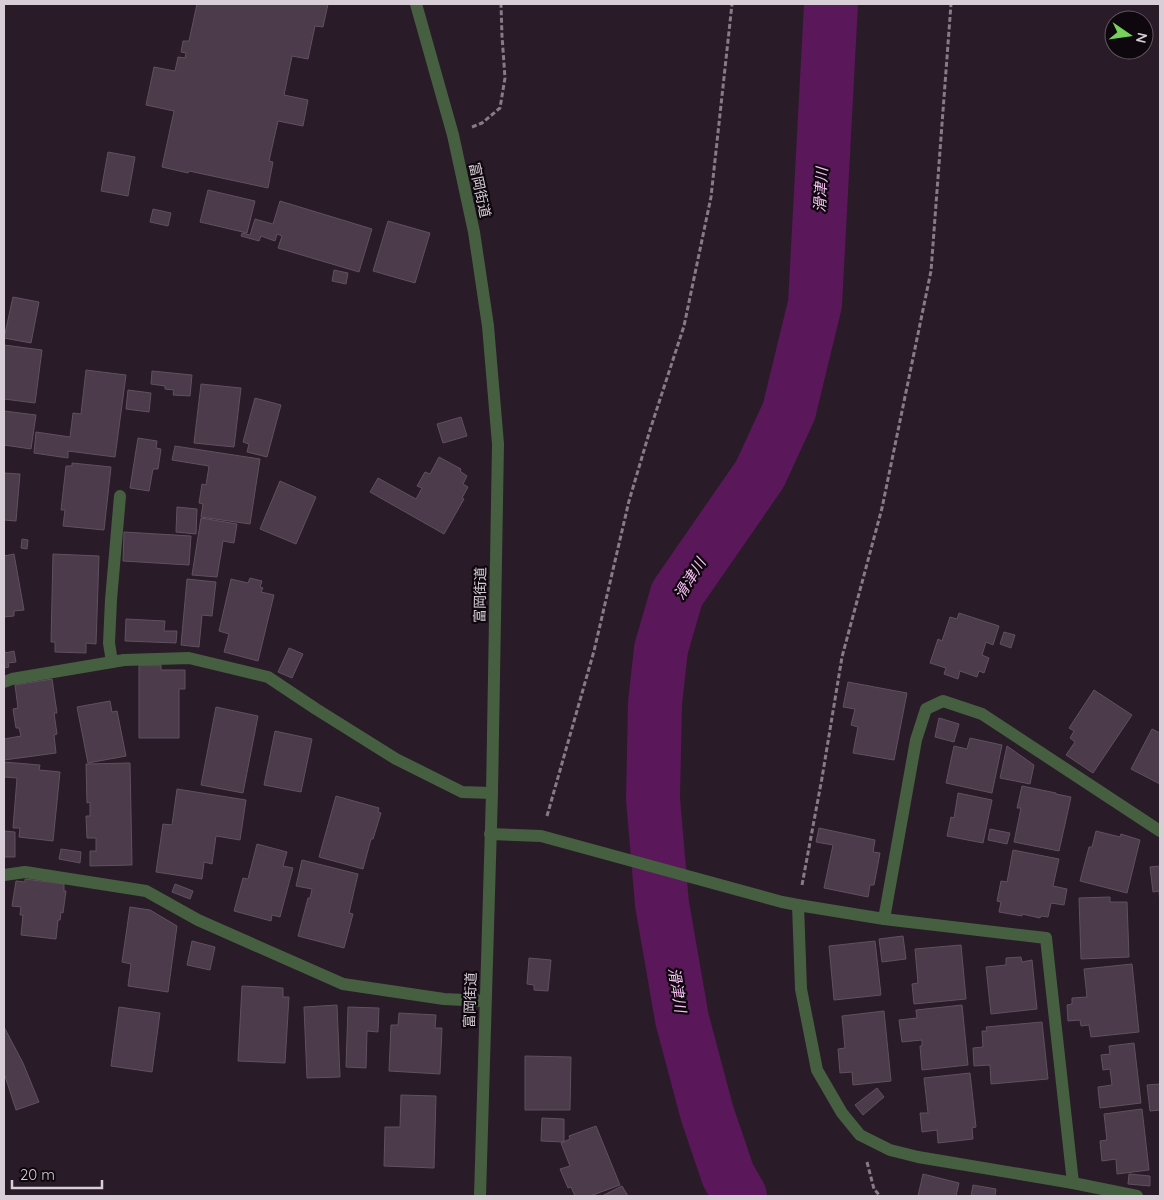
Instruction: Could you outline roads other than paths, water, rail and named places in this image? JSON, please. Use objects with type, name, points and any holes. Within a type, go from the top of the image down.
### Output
[{"type":"street","name":"富岡街道","points":[[416,4],[453,135],[474,232],[488,326],[498,444],[492,793],[480,1196]]},
{"type":"street","points":[[112,662],[109,643],[111,600],[120,496]]},
{"type":"street","points":[[4,682],[12,679],[124,660],[189,658],[268,677],[396,759],[462,792],[492,793]]},
{"type":"street","points":[[884,919],[916,740],[926,709],[943,701],[982,714],[1160,830]]},
{"type":"street","points":[[490,834],[544,837],[798,905],[884,919],[1046,938],[1073,1183]]},
{"type":"street","points":[[4,875],[25,872],[146,891],[198,920],[342,984],[444,999],[485,1001]]},
{"type":"street","points":[[798,905],[801,989],[817,1070],[842,1114],[860,1135],[890,1150],[918,1157],[1138,1196]]},
{"type":"waterway","name":"滑津川","points":[[740,1196],[728,1175],[707,1113],[682,1019],[662,904],[653,799],[655,703],[661,649],[677,594],[760,474],[789,411],[815,304],[831,4]]}]
